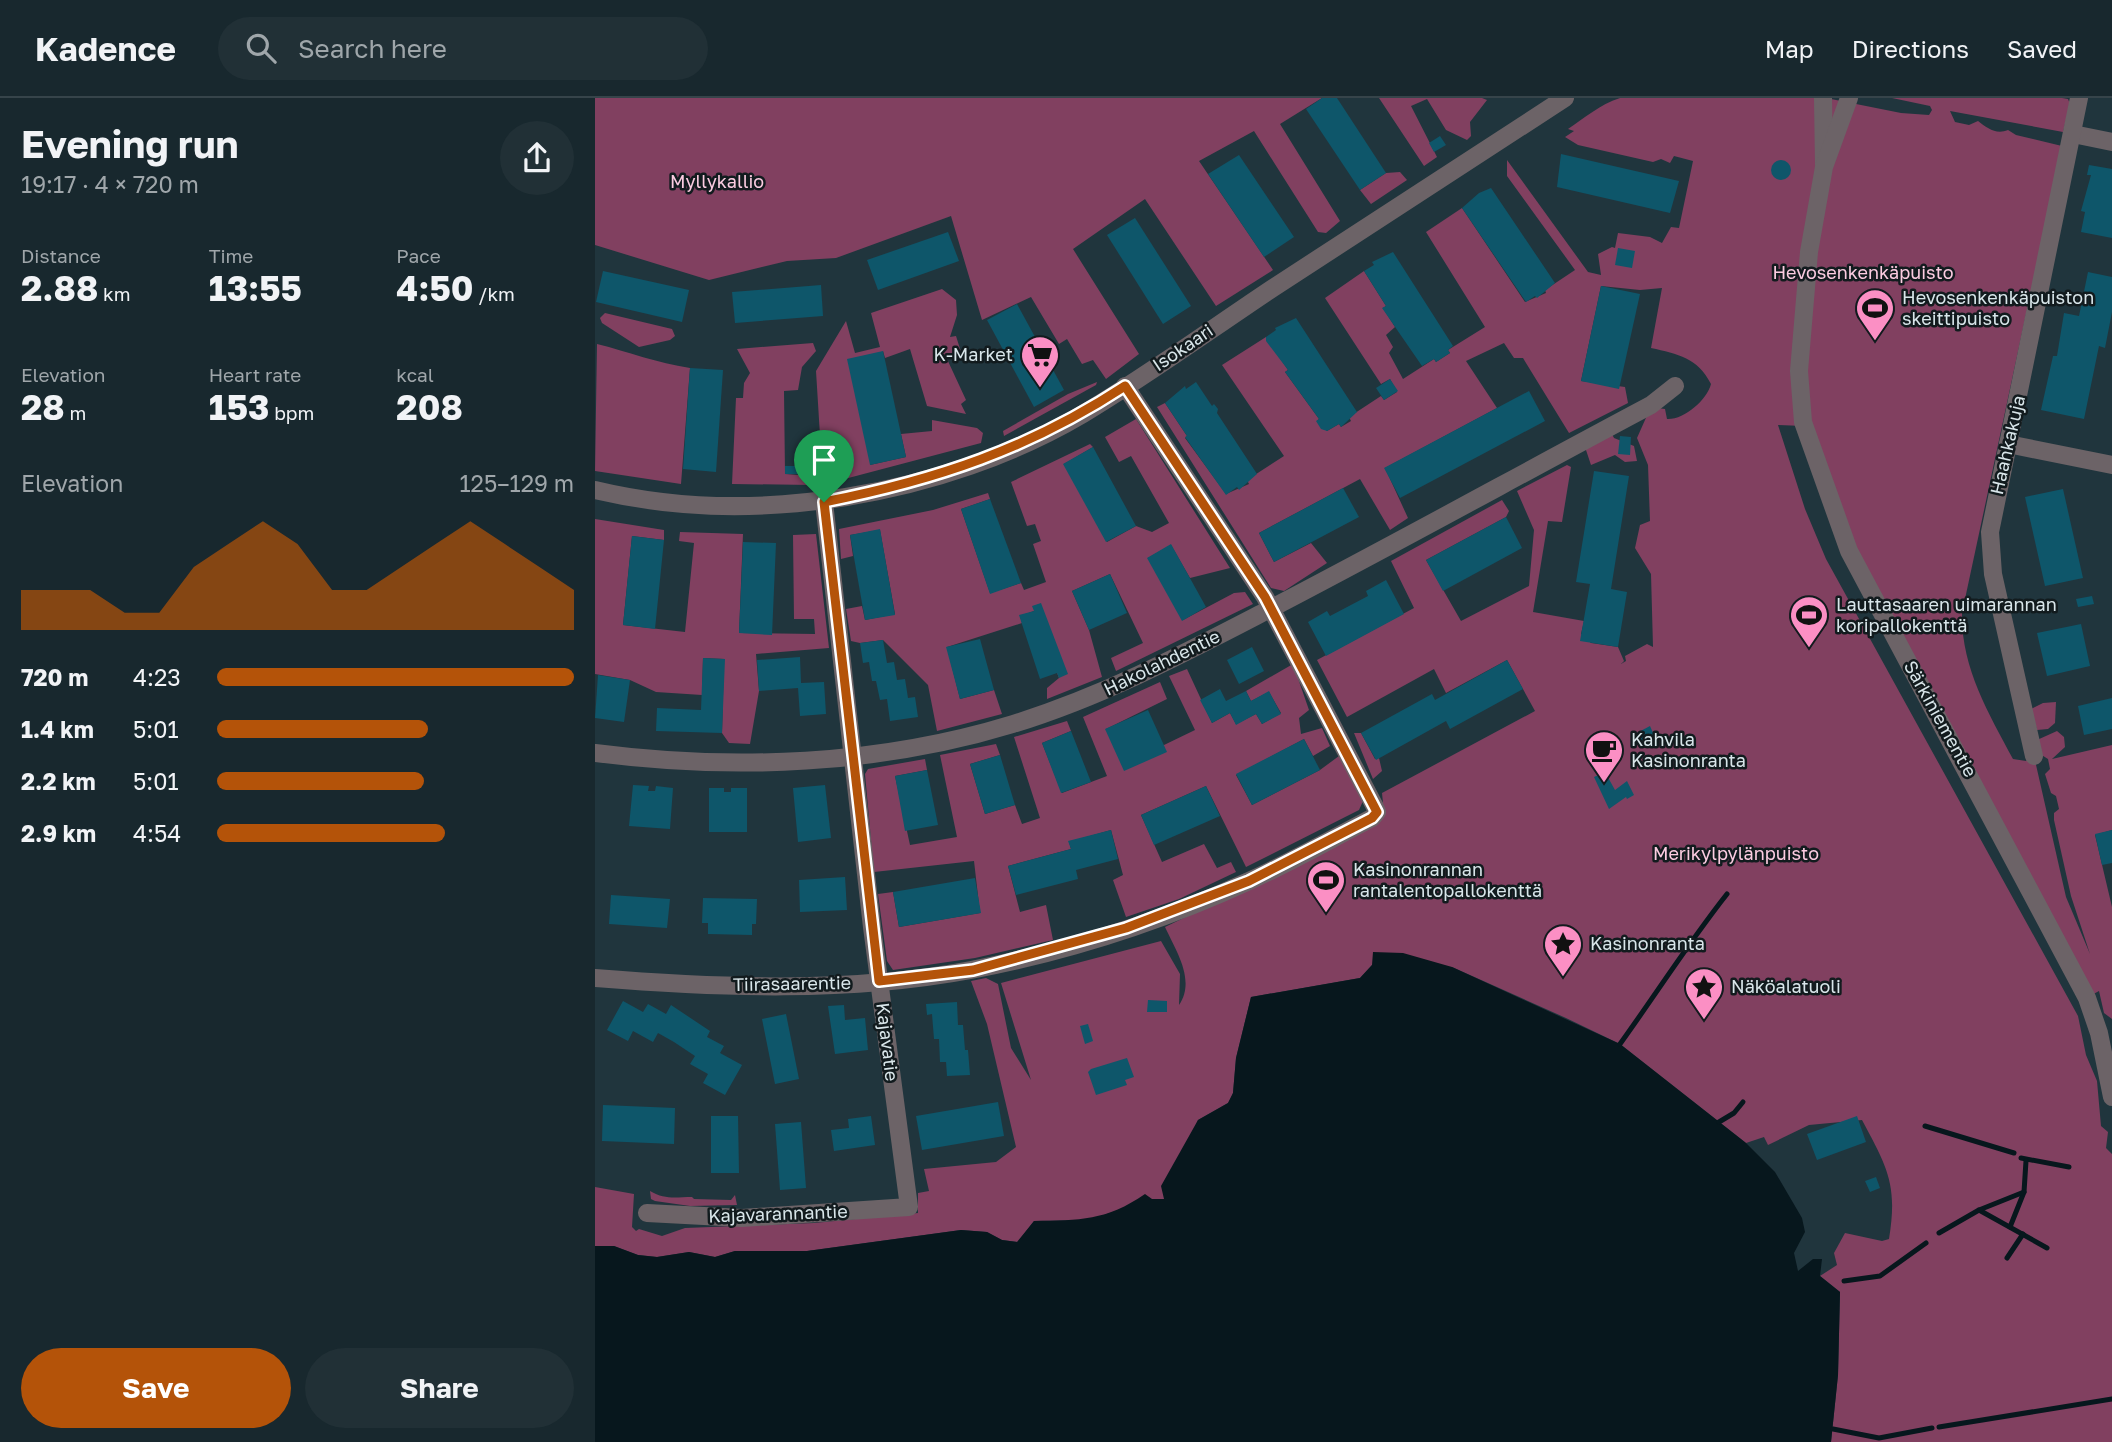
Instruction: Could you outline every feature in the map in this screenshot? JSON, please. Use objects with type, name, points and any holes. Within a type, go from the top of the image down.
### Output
[{"type":"street","name":"Isokaari","points":[[595,490],[695,502],[824,502],[891,489],[985,460],[1083,414],[1565,98]]},
{"type":"street","name":"Särkiniementie","points":[[1823,98],[1824,167],[1805,287],[1799,371],[1804,422],[1813,456],[1849,551],[2106,1032],[2112,1097]]},
{"type":"street","name":"Särkiniementie","points":[[1824,167],[1849,98]]},
{"type":"street","name":"Haahkakuja","points":[[2034,756],[1991,561],[1992,511],[2080,98]]},
{"type":"street","points":[[2073,134],[2112,142]]},
{"type":"street","points":[[1125,386],[1271,608]]},
{"type":"street","name":"Hakolahdentie","points":[[595,752],[742,763],[853,757],[961,737],[1056,710],[1114,688],[1271,608],[1651,405],[1675,386]]},
{"type":"street","points":[[2008,444],[2112,465]]},
{"type":"street","name":"Kajavatie","points":[[824,502],[879,981],[909,1207]]},
{"type":"street","name":"Tiirasaarentie","points":[[595,978],[774,986],[879,981],[973,970],[1163,915],[1249,881],[1372,818],[1377,812],[1271,608]]},
{"type":"street","name":"Kajavarannantie","points":[[647,1213],[741,1218],[909,1207]]},
{"type":"green space","name":"Myllykallio","points":[[595,98],[1322,98],[1280,124],[1340,221],[1326,233],[1318,232],[1254,131],[1199,161],[1273,270],[1216,306],[1145,199],[1073,249],[1139,354],[1106,379],[1093,360],[1082,364],[1067,339],[1059,344],[1031,297],[982,320],[951,216],[836,258],[787,261],[709,280],[595,245]]},
{"type":"green space","points":[[1379,98],[1487,100],[1470,122],[1471,136],[1467,140],[1446,130],[1427,99],[1411,106],[1437,157],[1424,166]]},
{"type":"green space","points":[[1620,98],[1826,98],[1901,113],[1929,115],[1932,110],[1930,106],[1892,98],[2062,98],[2068,99],[2070,104],[2063,132],[1950,111],[1955,122],[1969,125],[1978,121],[1996,131],[2008,130],[2016,135],[2062,146],[1962,613],[1971,671],[1994,724],[2013,759],[2026,761],[2034,756],[2066,897],[2090,954],[2071,896],[2054,820],[2054,813],[2059,809],[2045,774],[2050,769],[2048,759],[2040,754],[2037,740],[2057,731],[2064,737],[2065,747],[2052,759],[2112,745],[2112,830],[2095,835],[2112,907],[2112,1019],[2104,1013],[2099,991],[2088,997],[1850,550],[1804,426],[1778,425],[1805,509],[1826,559],[2078,1016],[2086,1055],[2097,1081],[2101,1126],[2108,1132],[2106,1148],[2112,1154],[2112,1442],[1831,1442],[1838,1375],[1840,1292],[1820,1276],[1837,1265],[1834,1253],[1845,1233],[1882,1241],[1889,1239],[1891,1220],[1888,1176],[1862,1120],[1809,1125],[1768,1145],[1764,1137],[1746,1143],[1620,1044],[1452,967],[1372,965],[1360,978],[1251,997],[1236,1058],[1233,1093],[1228,1103],[1198,1120],[1164,1199],[1152,1199],[1089,1220],[1034,1221],[1018,1242],[1002,1240],[987,1232],[961,1230],[807,1251],[735,1251],[715,1257],[689,1252],[657,1257],[638,1255],[614,1246],[595,1246],[595,1187],[634,1194],[632,1227],[636,1231],[639,1229],[662,1236],[685,1228],[814,1223],[918,1213],[918,1193],[929,1191],[924,1169],[996,1162],[1016,1147],[987,1024],[971,981],[986,978],[998,984],[1011,1048],[1031,1080],[1001,983],[1161,941],[1180,974],[1179,1005],[1186,986],[1185,976],[1165,927],[1292,866],[1384,813],[1382,793],[1535,711],[1507,660],[1446,693],[1434,669],[1347,717],[1317,660],[1414,608],[1391,561],[1502,500],[1509,511],[1506,517],[1426,560],[1461,621],[1529,586],[1534,530],[1517,491],[1567,465],[1571,467],[1562,522],[1548,521],[1533,612],[1584,621],[1581,634],[1591,643],[1618,647],[1624,661],[1621,664],[1626,661],[1625,656],[1647,644],[1653,647],[1651,574],[1635,548],[1640,525],[1650,521],[1648,465],[1637,438],[1649,411],[1665,409],[1667,419],[1687,413],[1705,396],[1711,384],[1700,368],[1686,358],[1651,348],[1662,288],[1640,290],[1601,286],[1581,381],[1625,387],[1628,403],[1569,433],[1523,358],[1514,358],[1504,343],[1466,361],[1497,408],[1385,468],[1408,518],[1390,530],[1360,479],[1259,533],[1274,562],[1311,543],[1327,563],[1284,591],[1271,588],[1157,407],[1165,403],[1187,436],[1185,438],[1226,494],[1249,484],[1247,480],[1284,456],[1222,365],[1266,337],[1288,370],[1285,372],[1319,419],[1317,421],[1327,431],[1351,421],[1349,417],[1381,396],[1384,400],[1397,392],[1390,379],[1381,384],[1325,298],[1364,271],[1386,306],[1383,308],[1395,327],[1386,335],[1393,347],[1389,353],[1403,379],[1434,359],[1436,362],[1450,353],[1448,350],[1485,327],[1426,232],[1462,208],[1525,302],[1546,293],[1545,290],[1575,270],[1507,176],[1507,160],[1588,272],[1601,275],[1598,254],[1615,248],[1618,233],[1650,237],[1662,243],[1671,227],[1679,228],[1693,161],[1674,156],[1670,163],[1661,159],[1653,162],[1578,145],[1565,137],[1574,131],[1568,129],[1599,108]]},
{"type":"green space","points":[[1400,172],[1407,180],[1371,204],[1360,190],[1386,173]]},
{"type":"green space","points":[[942,289],[956,300],[957,315],[950,337],[956,336],[961,352],[947,359],[966,400],[961,404],[966,414],[927,406],[910,349],[885,358],[883,351],[870,465],[906,457],[901,434],[932,431],[932,420],[977,428],[983,433],[981,443],[837,481],[830,480],[822,468],[816,371],[846,321],[855,353],[880,347],[871,313]]},
{"type":"green space","points":[[605,313],[672,329],[675,336],[670,340],[639,347],[602,323],[600,318]]},
{"type":"green space","points":[[813,343],[816,351],[802,367],[798,390],[784,391],[785,474],[812,476],[813,485],[732,484],[736,398],[743,398],[744,383],[750,373],[737,349]]},
{"type":"green space","points":[[597,344],[690,368],[681,484],[595,471]]},
{"type":"green space","points":[[1097,382],[1004,436],[1003,431],[1068,394]]},
{"type":"green space","points":[[1136,419],[1230,568],[1190,578],[1171,545],[1148,558],[1183,620],[1234,593],[1245,592],[1253,604],[1116,671],[1111,658],[1143,643],[1110,574],[1072,591],[1089,630],[1102,677],[1047,699],[1047,688],[1059,678],[1034,611],[1020,616],[1022,623],[947,647],[960,699],[994,690],[1002,714],[937,731],[928,685],[883,640],[860,643],[851,641],[846,609],[862,606],[865,620],[895,614],[880,530],[850,535],[853,556],[841,559],[839,529],[933,510],[988,493],[990,499],[961,509],[990,593],[1021,583],[1024,590],[1046,582],[1033,544],[1041,541],[1035,524],[1027,526],[1011,482],[1090,444],[1093,447],[1064,464],[1107,542],[1136,526],[1152,532],[1169,523],[1131,456],[1119,462],[1105,437]]},
{"type":"green space","points":[[1611,432],[1614,438],[1634,446],[1637,461],[1625,462],[1615,455],[1591,465],[1585,447]]},
{"type":"green space","points":[[595,519],[664,530],[664,540],[632,536],[623,625],[685,632],[694,543],[679,541],[680,532],[743,534],[739,633],[815,634],[814,619],[794,619],[793,535],[816,534],[829,648],[756,654],[759,691],[750,744],[729,743],[722,733],[724,659],[703,658],[702,695],[656,692],[630,680],[595,674]]},
{"type":"green space","points":[[1293,664],[1309,710],[1299,718],[1301,734],[1322,728],[1330,746],[1313,756],[1304,739],[1236,775],[1252,805],[1320,770],[1339,756],[1363,801],[1359,810],[1246,867],[1206,786],[1141,815],[1162,862],[1204,844],[1217,868],[1231,862],[1236,872],[1179,899],[1126,917],[1113,880],[1123,875],[1111,830],[1069,842],[1071,849],[1008,866],[1020,912],[1046,905],[1053,940],[975,958],[893,970],[887,961],[878,894],[893,892],[899,927],[980,913],[974,861],[874,872],[865,774],[868,769],[925,759],[927,770],[895,776],[910,845],[957,837],[940,755],[996,744],[1000,755],[970,764],[985,814],[1015,805],[1022,824],[1040,818],[1014,737],[1067,721],[1071,731],[1042,743],[1062,793],[1107,776],[1083,717],[1160,682],[1167,699],[1106,729],[1164,745],[1195,730],[1169,676],[1187,669],[1212,723],[1230,713],[1236,724],[1256,714],[1262,724],[1281,713],[1269,692],[1251,701],[1246,691]]},
{"type":"green space","points":[[2056,702],[2055,723],[2048,729],[2037,730],[2031,709],[2043,703]]},
{"type":"green space","points":[[1354,733],[1361,733],[1375,759],[1379,758],[1382,771],[1373,779]]},
{"type":"green space","points":[[650,1191],[666,1197],[694,1199],[731,1200],[735,1195],[737,1205],[690,1206],[655,1201],[651,1199]]},
{"type":"shaded area","points":[[1373,952],[1403,953],[1452,967],[1620,1044],[1746,1143],[1775,1172],[1802,1218],[1805,1232],[1794,1253],[1798,1271],[1813,1259],[1822,1259],[1820,1276],[1840,1292],[1838,1375],[1831,1442],[595,1442],[595,1246],[614,1246],[638,1255],[657,1257],[689,1252],[715,1257],[735,1251],[807,1251],[961,1230],[987,1232],[1002,1240],[1017,1242],[1034,1221],[1105,1214],[1145,1194],[1152,1199],[1164,1199],[1161,1186],[1198,1120],[1228,1103],[1233,1093],[1236,1058],[1251,997],[1360,978],[1372,965]]},
{"type":"building","points":[[1322,98],[1337,98],[1386,173],[1360,190],[1306,109]]},
{"type":"building","points":[[1440,136],[1446,145],[1434,152],[1429,143]]},
{"type":"building","points":[[1561,154],[1679,181],[1670,213],[1557,187]]},
{"type":"building","points":[[1239,155],[1294,237],[1264,257],[1208,174]]},
{"type":"building","points":[[1781,160],[1788,163],[1791,170],[1788,177],[1781,180],[1774,177],[1771,170],[1774,163]]},
{"type":"building","points":[[2089,165],[2112,169],[2112,238],[2081,232],[2085,212],[2081,211],[2091,175],[2087,175]]},
{"type":"building","points":[[1491,188],[1555,283],[1537,298],[1535,296],[1526,302],[1462,208],[1479,193]]},
{"type":"building","points":[[1135,218],[1191,306],[1163,324],[1107,235]]},
{"type":"building","points":[[948,232],[959,261],[878,290],[867,260]]},
{"type":"building","points":[[1618,248],[1635,251],[1632,268],[1615,265]]},
{"type":"building","points":[[1393,252],[1453,346],[1448,350],[1450,353],[1436,362],[1434,359],[1422,366],[1382,308],[1386,306],[1364,271],[1374,265],[1372,262]]},
{"type":"building","points":[[603,271],[689,290],[682,322],[596,302]]},
{"type":"building","points":[[2088,272],[2112,277],[2112,312],[2105,348],[2099,346],[2084,419],[2041,410],[2053,356],[2057,356],[2064,313],[2079,316]]},
{"type":"building","points":[[821,285],[823,316],[735,323],[732,292]]},
{"type":"building","points":[[1601,286],[1640,294],[1619,389],[1581,381]]},
{"type":"building","points":[[1017,304],[1064,390],[1034,407],[987,320]]},
{"type":"building","points":[[1296,318],[1357,412],[1341,427],[1339,424],[1327,431],[1321,429],[1316,421],[1319,419],[1266,341],[1266,337],[1276,330],[1275,328]]},
{"type":"building","points":[[883,351],[906,457],[870,465],[847,359]]},
{"type":"building","points":[[690,368],[723,370],[716,472],[683,469]]},
{"type":"building","points":[[1390,379],[1398,391],[1384,400],[1376,388]]},
{"type":"building","points":[[1196,382],[1212,406],[1214,404],[1218,409],[1217,413],[1257,474],[1239,490],[1237,487],[1226,495],[1185,437],[1187,436],[1165,403],[1185,386],[1186,389]]},
{"type":"building","points":[[1529,391],[1545,421],[1400,498],[1384,468]]},
{"type":"building","points":[[1620,436],[1631,437],[1630,455],[1618,454]]},
{"type":"building","points":[[1093,447],[1136,526],[1106,542],[1063,464]]},
{"type":"building","points":[[785,466],[804,466],[804,474],[785,474]]},
{"type":"building","points":[[1594,471],[1629,476],[1611,589],[1627,592],[1618,647],[1580,641],[1590,584],[1576,582]]},
{"type":"building","points":[[1343,488],[1359,517],[1274,562],[1259,533]]},
{"type":"building","points":[[2063,489],[2083,578],[2045,586],[2025,497]]},
{"type":"building","points":[[990,499],[1021,583],[990,594],[961,509]]},
{"type":"building","points":[[1506,517],[1522,548],[1443,591],[1426,560]]},
{"type":"building","points":[[880,529],[895,615],[865,620],[850,535]]},
{"type":"building","points":[[632,536],[664,540],[655,629],[623,625]]},
{"type":"building","points":[[743,542],[776,543],[772,635],[739,633]]},
{"type":"building","points":[[1171,544],[1206,607],[1182,621],[1147,558]]},
{"type":"building","points":[[1110,574],[1127,613],[1089,630],[1072,591]]},
{"type":"building","points":[[1386,580],[1404,614],[1326,656],[1308,622],[1327,611],[1330,616],[1368,596],[1366,591]]},
{"type":"building","points":[[2092,596],[2094,604],[2078,607],[2076,599]]},
{"type":"building","points":[[1041,603],[1068,674],[1059,678],[1057,673],[1040,679],[1019,615],[1034,611],[1032,606]]},
{"type":"building","points":[[2081,624],[2090,666],[2047,676],[2037,633]]},
{"type":"building","points":[[980,639],[994,690],[960,699],[946,647]]},
{"type":"building","points":[[883,640],[887,663],[894,662],[897,680],[905,679],[908,698],[915,697],[918,717],[890,721],[887,699],[880,700],[876,681],[872,681],[869,662],[863,663],[860,643]]},
{"type":"building","points":[[1252,647],[1264,671],[1239,684],[1227,660]]},
{"type":"building","points":[[800,657],[801,683],[824,682],[826,714],[800,716],[798,688],[759,691],[757,660]]},
{"type":"building","points":[[703,658],[725,659],[722,733],[656,731],[657,708],[701,710]]},
{"type":"building","points":[[1507,660],[1523,689],[1450,729],[1446,721],[1376,760],[1361,733],[1432,694],[1435,700]]},
{"type":"building","points":[[598,675],[630,680],[624,722],[595,718]]},
{"type":"building","points":[[1220,689],[1226,701],[1246,691],[1251,701],[1269,691],[1281,714],[1262,724],[1256,714],[1236,725],[1230,713],[1212,723],[1200,700]]},
{"type":"building","points":[[2112,698],[2112,729],[2084,735],[2078,706]]},
{"type":"building","points":[[1148,710],[1167,752],[1124,771],[1105,729]]},
{"type":"building","points":[[1650,726],[1654,735],[1638,744],[1633,735]]},
{"type":"building","points":[[1071,731],[1091,782],[1061,793],[1042,743]]},
{"type":"building","points":[[1304,739],[1320,770],[1252,805],[1236,774]]},
{"type":"building","points":[[1000,755],[1015,805],[985,814],[970,764]]},
{"type":"building","points":[[927,770],[938,825],[905,831],[895,776]]},
{"type":"building","name":"Kahvila Kasinonranta","points":[[1605,772],[1615,790],[1627,781],[1634,795],[1627,799],[1626,797],[1609,809],[1594,777]]},
{"type":"building","points":[[633,785],[649,786],[648,791],[655,791],[656,786],[673,788],[670,829],[629,826]]},
{"type":"building","points":[[825,785],[831,838],[798,842],[793,788]]},
{"type":"building","points":[[1206,786],[1220,816],[1154,845],[1141,815]]},
{"type":"building","points":[[709,788],[724,788],[724,792],[731,792],[731,788],[747,788],[747,832],[709,832]]},
{"type":"building","points":[[1111,830],[1118,859],[1076,870],[1078,879],[1016,895],[1008,866],[1071,849],[1068,841]]},
{"type":"building","points":[[2112,830],[2112,863],[2102,865],[2095,834]]},
{"type":"building","points":[[845,877],[847,910],[800,912],[799,880]]},
{"type":"building","points":[[975,878],[981,913],[899,927],[893,892]]},
{"type":"building","points":[[611,895],[670,899],[667,928],[609,924]]},
{"type":"building","points":[[703,898],[757,899],[756,924],[752,924],[752,935],[708,934],[708,923],[702,923]]},
{"type":"building","points":[[1148,1000],[1167,1001],[1167,1012],[1147,1012]]},
{"type":"building","points":[[623,1001],[643,1012],[648,1004],[666,1014],[671,1005],[710,1031],[707,1037],[724,1046],[720,1053],[742,1065],[725,1095],[703,1083],[708,1074],[690,1064],[695,1056],[658,1033],[653,1042],[633,1031],[628,1041],[607,1030]]},
{"type":"building","points":[[957,1002],[958,1025],[963,1025],[970,1075],[947,1076],[946,1062],[940,1062],[939,1039],[934,1039],[932,1014],[927,1015],[926,1004]]},
{"type":"building","points":[[844,1005],[845,1020],[865,1018],[868,1050],[835,1054],[828,1006]]},
{"type":"building","points":[[786,1014],[799,1079],[775,1084],[762,1019]]},
{"type":"building","points":[[1088,1024],[1093,1041],[1085,1044],[1080,1026]]},
{"type":"building","points":[[1127,1058],[1134,1077],[1125,1080],[1127,1085],[1096,1095],[1088,1072]]},
{"type":"building","points":[[998,1102],[1004,1136],[922,1150],[916,1116]]},
{"type":"building","points":[[603,1105],[675,1108],[674,1144],[602,1141]]},
{"type":"building","points":[[711,1116],[738,1116],[739,1173],[711,1173]]},
{"type":"building","points":[[871,1116],[875,1145],[834,1151],[831,1130],[849,1128],[848,1119]]},
{"type":"building","points":[[1857,1116],[1866,1142],[1817,1160],[1807,1134]]},
{"type":"building","points":[[801,1122],[806,1188],[780,1190],[775,1124]]},
{"type":"building","points":[[1876,1177],[1880,1188],[1870,1192],[1865,1181]]},
{"type":"waterway","points":[[1620,1044],[1727,894]]},
{"type":"waterway","points":[[1719,1122],[1734,1113],[1743,1102]]},
{"type":"waterway","points":[[1925,1126],[2014,1153]]},
{"type":"waterway","points":[[2021,1158],[2069,1167]]},
{"type":"waterway","points":[[2010,1227],[2024,1192],[2026,1161]]},
{"type":"waterway","points":[[1939,1233],[1979,1210],[2024,1192]]},
{"type":"waterway","points":[[1979,1210],[2047,1248]]},
{"type":"waterway","points":[[2007,1258],[2023,1234]]},
{"type":"waterway","points":[[1844,1281],[1880,1276],[1926,1243]]},
{"type":"waterway","points":[[1939,1427],[2112,1399]]},
{"type":"waterway","points":[[1833,1429],[1879,1438],[1932,1428]]},
{"type":"place","name":"Hevosenkenkäpuiston skeittipuisto","points":[[1875,342]]},
{"type":"place","name":"K-Market","points":[[1040,389]]},
{"type":"place","name":"Lauttasaaren uimarannan koripallokenttä","points":[[1809,649]]},
{"type":"place","name":"Kahvila Kasinonranta","points":[[1604,784]]},
{"type":"place","name":"Kasinonrannan rantalentopallokenttä","points":[[1326,914]]},
{"type":"place","name":"Kasinonranta","points":[[1563,978]]},
{"type":"place","name":"Näköalatuoli","points":[[1704,1021]]},
{"type":"route","points":[[1125,386],[1265,597],[1377,812],[1372,818],[1249,881],[1126,928],[973,970],[879,981],[824,502],[891,489],[985,460],[1083,414],[1125,386]]},
{"type":"park label","name":"Hevosenkenkäpuisto","points":[[1863,273]]},
{"type":"park label","name":"Merikylpylänpuisto","points":[[1736,854]]}]
